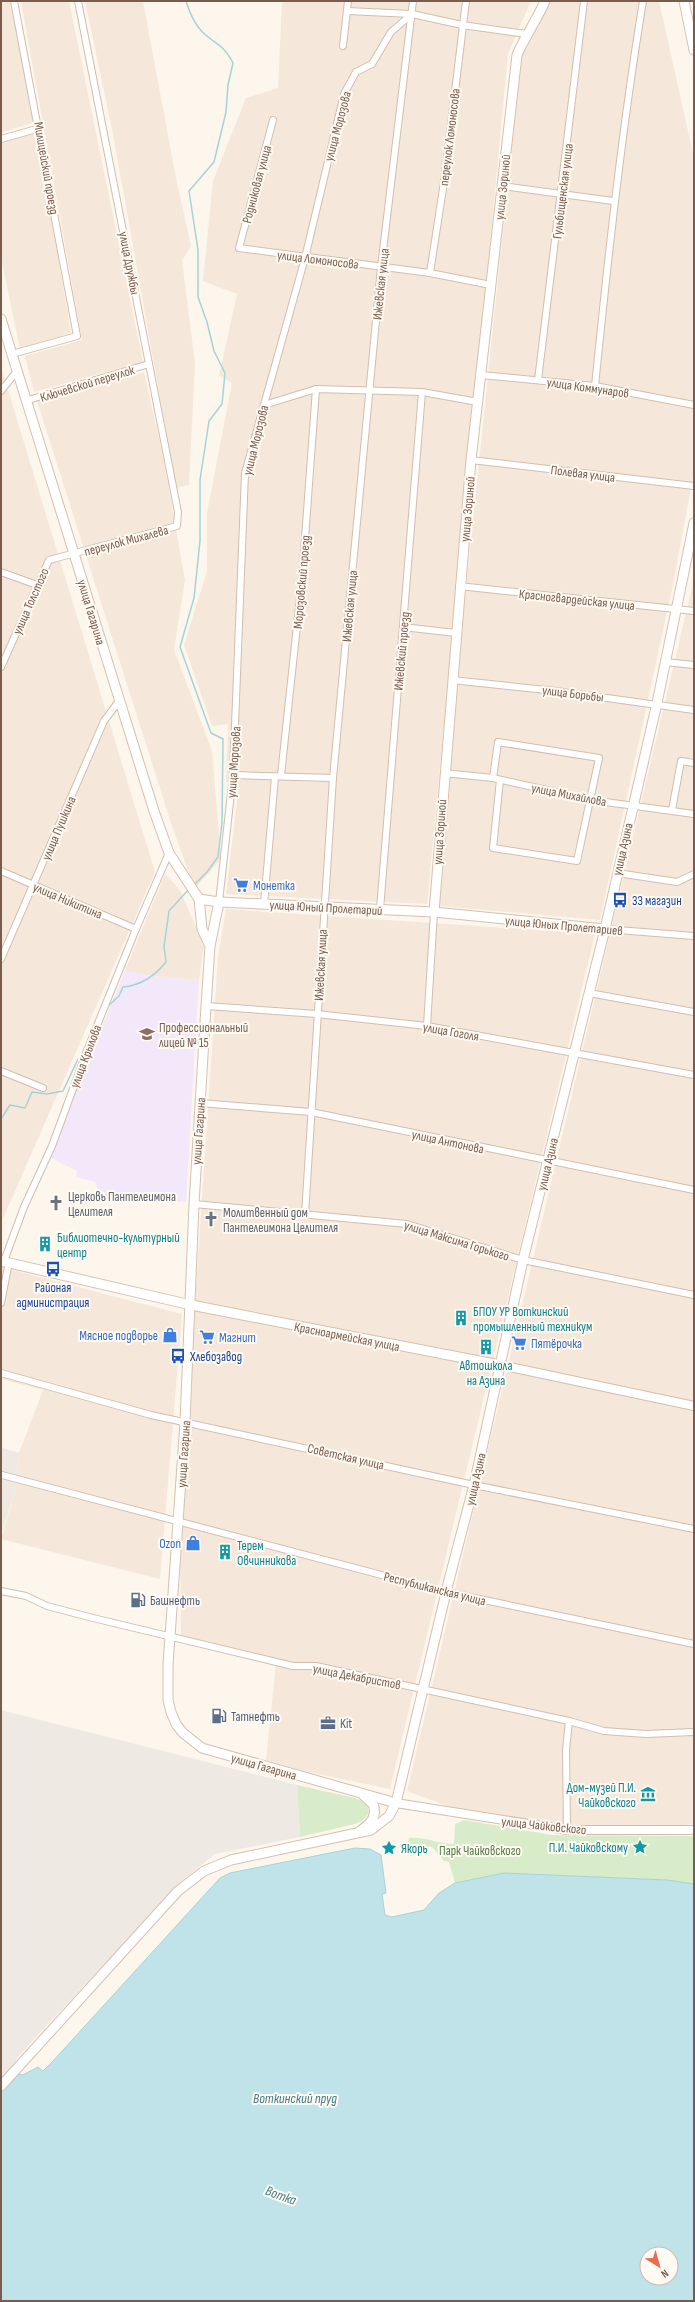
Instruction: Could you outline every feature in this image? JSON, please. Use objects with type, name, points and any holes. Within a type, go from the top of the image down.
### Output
[{"type":"main road","name":"улица Зориной","points":[[434,912],[459,586],[471,460],[517,55],[526,34],[538,16],[545,1]]},
{"type":"main road","points":[[684,1],[691,17],[694,50]]},
{"type":"main road","name":"улица Гагарина","points":[[1,319],[25,402],[75,554],[119,701],[169,853],[199,899]]},
{"type":"main road","name":"улица Азина","points":[[1,2086],[178,1891],[195,1877],[231,1860],[370,1830],[384,1822],[396,1803],[446,1592],[474,1485],[523,1260],[576,1053],[605,929],[632,805],[657,704],[675,609],[691,550],[694,523]]},
{"type":"main road","points":[[199,899],[202,929],[210,946]]},
{"type":"main road","name":"улица Юный Пролетарий","points":[[199,899],[219,902],[434,912]]},
{"type":"main road","name":"улица Гагарина","points":[[219,902],[210,946],[206,1006],[194,1204],[186,1422],[169,1635],[168,1700],[176,1724],[192,1741],[217,1753],[396,1803]]},
{"type":"main road","name":"улица Юных Пролетариев","points":[[434,912],[605,929]]},
{"type":"main road","name":"Красноармейская улица","points":[[5,1261],[191,1305],[500,1365]]},
{"type":"main road","points":[[355,1834],[371,1822],[375,1816],[373,1804],[360,1793]]},
{"type":"street","name":"Милицейский проезд","points":[[12,354],[77,336],[40,128],[14,1]]},
{"type":"street","name":"улица Дружбы","points":[[78,1],[178,512],[178,526]]},
{"type":"street","points":[[343,46],[348,1]]},
{"type":"street","name":"Ижевская улица","points":[[305,1214],[333,778],[381,267],[413,1]]},
{"type":"street","name":"переулок Ломоносова","points":[[430,273],[444,182],[466,1]]},
{"type":"street","name":"Гульбищенская улица","points":[[538,380],[562,193],[584,1]]},
{"type":"street","points":[[595,386],[613,201],[620,170],[643,1]]},
{"type":"street","points":[[347,11],[412,14],[462,25],[526,34]]},
{"type":"street","name":"улица Морозова","points":[[219,902],[233,775],[245,473],[305,258],[344,94],[356,72],[372,64],[391,32],[412,14]]},
{"type":"street","name":"Родниковая улица","points":[[239,248],[273,120]]},
{"type":"street","points":[[1,139],[40,128]]},
{"type":"street","points":[[502,186],[613,201]]},
{"type":"street","name":"улица Ломоносова","points":[[239,248],[305,258],[430,273],[491,285]]},
{"type":"street","name":"Ключевской переулок","points":[[25,402],[149,364]]},
{"type":"street","points":[[1,391],[17,371]]},
{"type":"street","name":"улица Коммунаров","points":[[481,375],[595,386],[694,404]]},
{"type":"street","points":[[264,405],[316,389],[422,392],[478,402]]},
{"type":"street","name":"Морозовский проезд","points":[[264,904],[302,579],[316,389]]},
{"type":"street","name":"Ижевский проезд","points":[[380,909],[422,392]]},
{"type":"street","name":"Полевая улица","points":[[471,460],[694,486]]},
{"type":"street","name":"переулок Михалева","points":[[75,554],[178,526]]},
{"type":"street","name":"улица Толстого","points":[[1,667],[36,585],[49,560],[75,554]]},
{"type":"street","points":[[1,572],[36,585]]},
{"type":"street","name":"Красногвардейская улица","points":[[459,586],[694,611]]},
{"type":"street","points":[[403,627],[456,634]]},
{"type":"street","points":[[665,662],[694,664]]},
{"type":"street","name":"улица Борьбы","points":[[452,680],[657,704],[694,710]]},
{"type":"street","name":"улица Пушкина","points":[[1,959],[104,722],[119,701]]},
{"type":"street","points":[[493,778],[498,742],[599,758],[577,861],[493,848],[500,780]]},
{"type":"street","points":[[672,810],[681,761],[694,763]]},
{"type":"street","name":"улица Михайлова","points":[[444,773],[493,778],[591,800],[694,814]]},
{"type":"street","points":[[233,775],[333,778]]},
{"type":"street","name":"улица Крылова","points":[[1,1303],[5,1261],[24,1207],[52,1146],[88,1048],[136,929],[169,853]]},
{"type":"street","name":"улица Никитина","points":[[1,871],[136,929]]},
{"type":"street","points":[[617,873],[677,882],[694,874]]},
{"type":"street","name":"улица Зориной","points":[[427,1026],[434,912]]},
{"type":"street","name":"улица Юных Пролетариев","points":[[605,929],[694,936]]},
{"type":"street","points":[[589,993],[694,1012]]},
{"type":"street","name":"улица Гоголя","points":[[206,1006],[317,1014],[427,1026],[694,1075]]},
{"type":"street","points":[[1,1071],[43,1088]]},
{"type":"street","name":"улица Антонова","points":[[200,1103],[311,1112],[547,1162],[694,1190]]},
{"type":"street","name":"улица Максима Горького","points":[[194,1204],[407,1224],[523,1260],[694,1295]]},
{"type":"street","name":"Красноармейская улица","points":[[500,1365],[694,1406]]},
{"type":"street","name":"Советская улица","points":[[1,1373],[186,1422],[474,1485],[694,1529]]},
{"type":"street","name":"Республиканская улица","points":[[2,1476],[446,1592],[694,1644]]},
{"type":"street","name":"улица Декабристов","points":[[1,1591],[93,1618],[169,1635],[293,1666],[316,1666],[568,1721],[604,1731],[646,1734],[694,1732]]},
{"type":"street","points":[[567,1830],[566,1750],[568,1721]]},
{"type":"street","name":"улица Чайковского","points":[[396,1803],[567,1830],[694,1830]]},
{"type":"shaded area","points":[[1,1],[10,1],[34,122],[1,133]]},
{"type":"shaded area","points":[[21,1],[69,1],[143,362],[34,392],[25,356],[82,340]]},
{"type":"shaded area","points":[[85,1],[143,1],[176,178],[191,246],[182,261],[195,363],[189,485],[176,488],[113,134]]},
{"type":"shaded area","points":[[282,1],[531,1],[508,54],[427,904],[226,894],[239,784],[226,782],[228,724],[212,726],[184,645],[207,571],[207,513],[232,383],[219,376],[237,294],[203,281],[213,181],[246,98],[278,88]]},
{"type":"shaded area","points":[[550,1],[659,1],[694,158],[694,471],[673,585],[600,920],[439,906],[458,666],[521,56]]},
{"type":"shaded area","points":[[37,131],[71,333],[20,349],[1,258],[1,142]]},
{"type":"shaded area","points":[[1,367],[155,872],[1,1223]]},
{"type":"shaded area","points":[[144,372],[164,461],[185,580],[174,650],[212,751],[221,859],[197,886],[191,879],[172,826],[37,401]]},
{"type":"shaded area","points":[[694,579],[694,1824],[661,1827],[560,1825],[450,1807],[407,1791]]},
{"type":"shaded area","points":[[165,874],[180,890],[204,946],[199,980],[152,976],[125,971]]},
{"type":"shaded area","points":[[226,909],[595,934],[390,1789],[304,1771],[266,1760],[276,1662],[181,1638],[180,1528],[218,958]]},
{"type":"shaded area","name":"Профессиональный лицей № 15","points":[[125,971],[152,976],[199,980],[186,1202],[100,1195],[95,1182],[76,1177],[77,1171],[51,1158],[77,1088]]},
{"type":"shaded area","points":[[1,1267],[182,1314],[160,1579],[1,1539],[16,1488],[19,1453],[43,1390],[1,1379]]},
{"type":"shaded area","points":[[1,1447],[19,1453],[16,1488],[1,1535]]},
{"type":"shaded area","points":[[1,1710],[297,1785],[300,1837],[215,1854],[184,1879],[16,2059],[16,2068],[1,2083]]},
{"type":"green space","points":[[297,1785],[355,1798],[367,1804],[369,1813],[362,1821],[355,1824],[300,1837]]},
{"type":"green space","name":"Парк Чайковского","points":[[464,1820],[552,1835],[693,1836],[693,1884],[667,1880],[504,1873],[455,1883],[449,1862],[444,1861],[432,1847],[407,1844],[409,1838],[415,1838],[454,1844],[455,1824]]},
{"type":"water","name":"Воткинский пруд","points":[[355,1848],[370,1849],[381,1855],[386,1893],[382,1894],[385,1915],[392,1917],[424,1910],[439,1893],[455,1883],[504,1873],[667,1880],[694,1884],[694,2301],[1,2301],[1,2092],[18,2074],[23,2075],[38,2067],[43,2071],[220,1878],[230,1873]]},
{"type":"waterway","points":[[186,1],[192,16],[203,33],[222,47],[233,63],[228,85],[226,112],[214,162],[189,191],[198,250],[198,297],[207,322],[214,351],[225,373],[222,404],[209,421],[200,480],[200,541],[194,598],[180,647],[211,733],[223,739],[222,823],[218,857],[207,872],[194,885]]},
{"type":"waterway","points":[[108,1006],[119,996],[123,987],[147,979],[166,962],[164,946],[169,911],[189,889]]},
{"type":"waterway","points":[[1,1119],[10,1105],[25,1108],[32,1092],[47,1094],[63,1091],[78,1059],[82,1056]]},
{"type":"place","name":"Монетка","points":[[241,885]]},
{"type":"place","name":"33 магазин","points":[[620,900]]},
{"type":"place","name":"Профессиональный лицей № 15","points":[[147,1034]]},
{"type":"place","name":"Церковь Пантелеимона Целителя","points":[[56,1203]]},
{"type":"place","name":"Молитвенный дом Пантелеимона Целителя","points":[[211,1219]]},
{"type":"place","name":"Библиотечно-культурный центр","points":[[45,1244]]},
{"type":"place","name":"Районая администрация","points":[[53,1269]]},
{"type":"place","name":"БПОУ УР Воткинский промышленный техникум","points":[[461,1318]]},
{"type":"place","name":"Мясное подворье","points":[[170,1335]]},
{"type":"place","name":"Магнит","points":[[207,1337]]},
{"type":"place","name":"Пятёрочка","points":[[519,1343]]},
{"type":"place","name":"Автошкола на Азина","points":[[486,1347]]},
{"type":"place","name":"Хлебозавод","points":[[178,1356]]},
{"type":"place","name":"Ozon","points":[[193,1543]]},
{"type":"place","name":"Терем Овчинникова","points":[[225,1552]]},
{"type":"place","name":"Башнефть","points":[[138,1600]]},
{"type":"place","name":"Татнефть","points":[[219,1716]]},
{"type":"place","name":"Kit","points":[[328,1723]]},
{"type":"place","name":"Дом-музей П.И. Чайковского","points":[[648,1794]]},
{"type":"place","name":"П.И. Чайковскому","points":[[640,1847]]},
{"type":"place","name":"Якорь","points":[[389,1848]]},
{"type":"water label","name":"Вотка","points":[[281,2195]]}]
